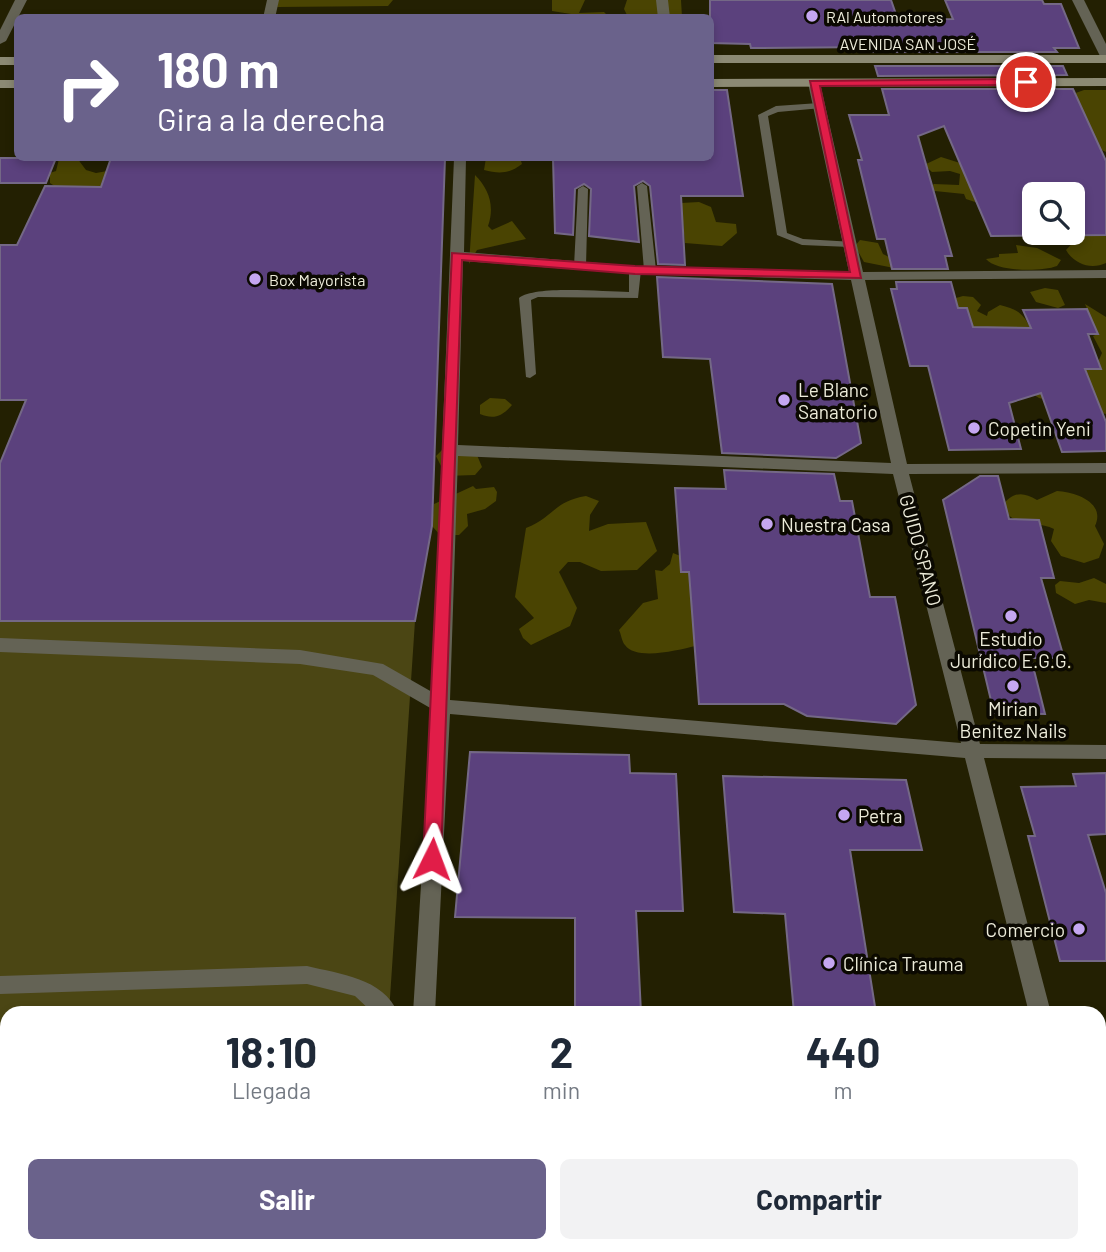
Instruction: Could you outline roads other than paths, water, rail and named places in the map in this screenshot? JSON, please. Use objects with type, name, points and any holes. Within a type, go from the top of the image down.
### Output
[{"type":"street","points":[[0,41],[21,0]]},
{"type":"street","points":[[1078,0],[1100,32],[1106,58]]},
{"type":"street","name":"AVENIDA SAN JOSÉ","points":[[714,59],[1106,58]]},
{"type":"street","points":[[714,83],[1106,82]]},
{"type":"street","name":"GUIDO SPANO","points":[[814,83],[900,469],[1038,1006]]},
{"type":"street","points":[[424,1006],[441,706],[460,161]]},
{"type":"street","points":[[456,256],[643,270],[857,276],[1106,274]]},
{"type":"street","points":[[448,450],[900,469],[1106,468]]},
{"type":"street","points":[[0,645],[300,657],[377,669],[441,706],[974,751],[1106,752]]},
{"type":"street","points":[[0,985],[307,975],[361,988],[380,1006]]},
{"type":"lane","points":[[819,106],[776,109],[762,115],[782,235],[802,242],[850,244]]},
{"type":"lane","points":[[530,374],[525,298],[537,294],[634,296],[643,270],[642,186]]},
{"type":"lane","points":[[580,266],[583,189]]},
{"type":"place","name":"RAl Automotores","points":[[812,16]]},
{"type":"place","name":"Box Mayorista","points":[[255,279]]},
{"type":"place","name":"Le Blanc Sanatorio","points":[[784,400]]},
{"type":"place","name":"Copetin Yeni","points":[[974,428]]},
{"type":"place","name":"Nuestra Casa","points":[[767,524]]},
{"type":"place","name":"Estudio Jurídico E.G.G.","points":[[1011,616]]},
{"type":"place","name":"Mirian Benitez Nails","points":[[1013,686]]},
{"type":"place","name":"Petra","points":[[844,815]]},
{"type":"place","name":"Comercio","points":[[1079,929]]},
{"type":"place","name":"Clínica Trauma","points":[[829,963]]}]
